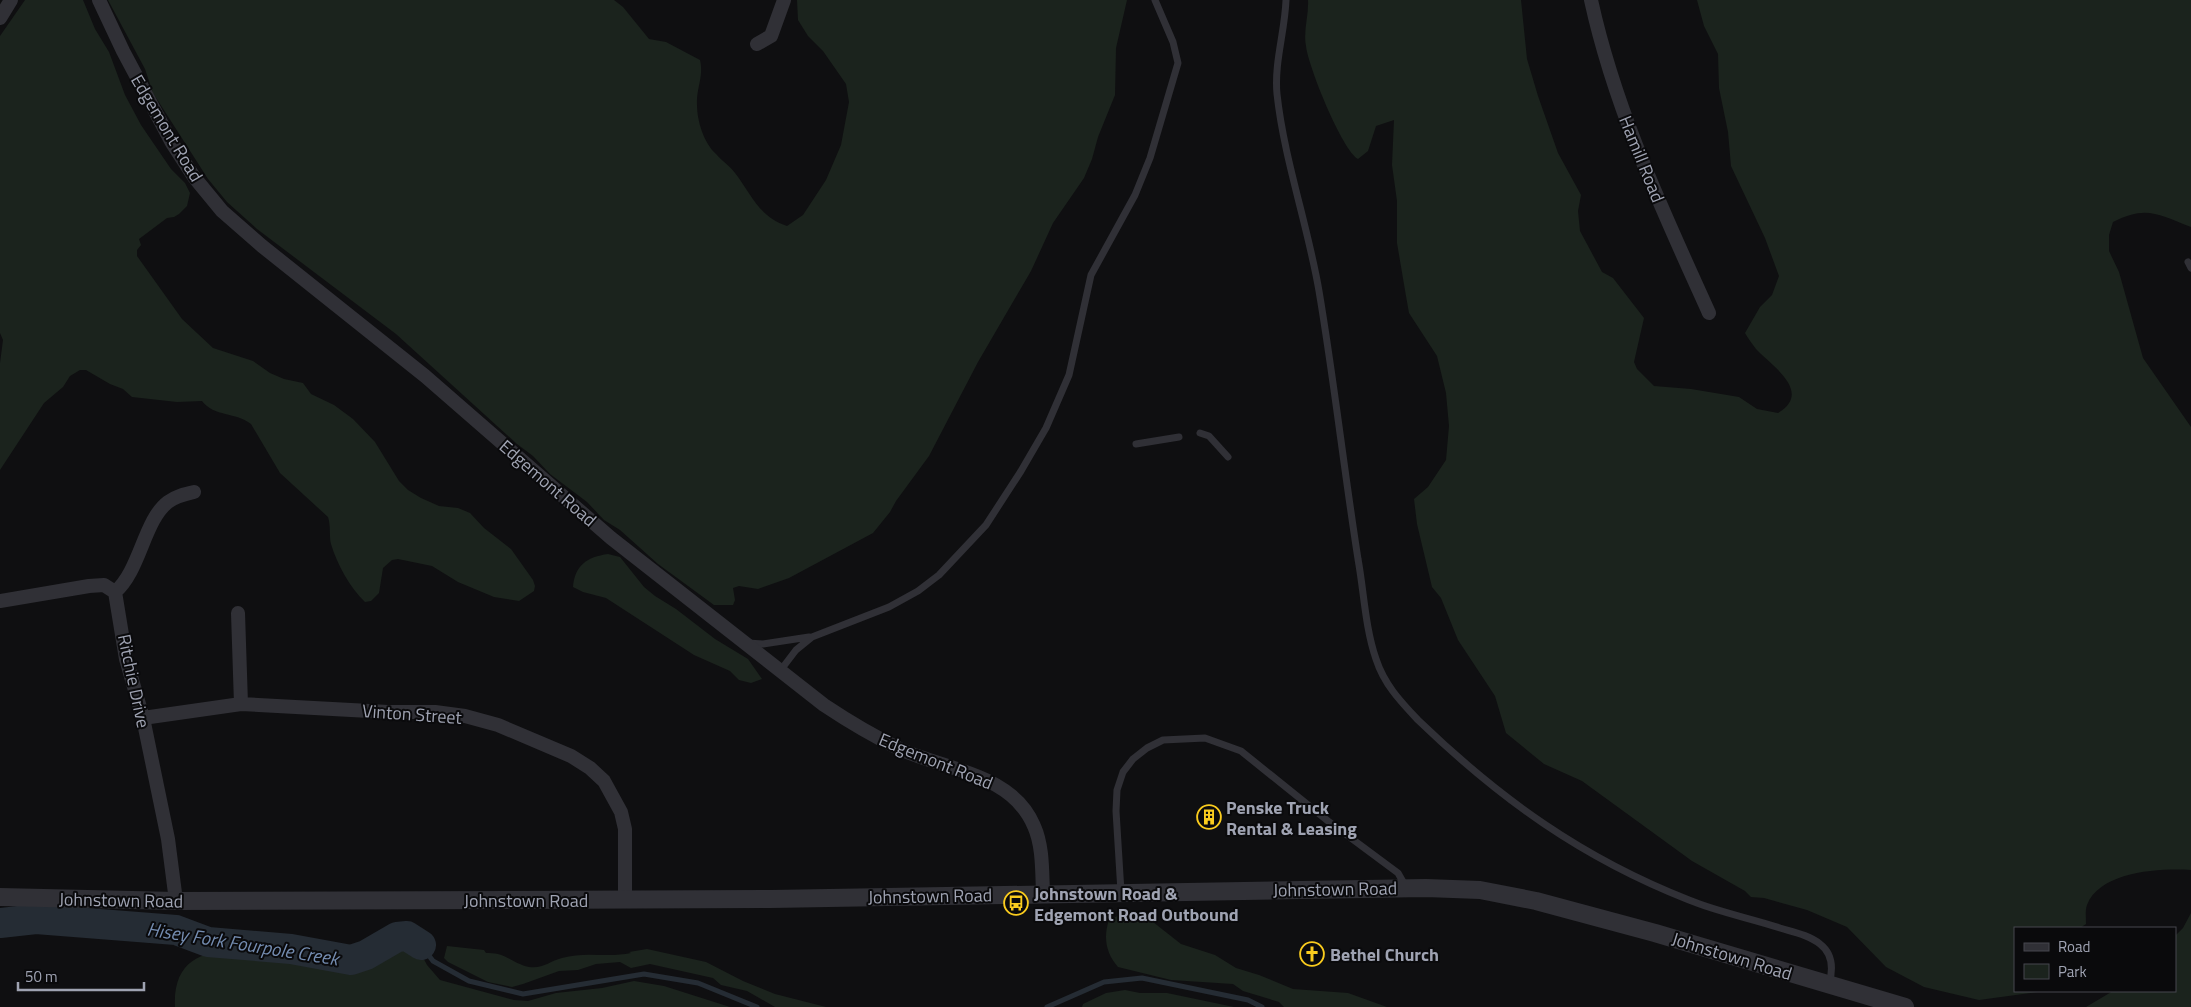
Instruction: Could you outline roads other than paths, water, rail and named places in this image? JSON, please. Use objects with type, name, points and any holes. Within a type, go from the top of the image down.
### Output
[{"type":"street","points":[[0,18],[11,0]]},
{"type":"street","name":"Edgemont Road","points":[[99,0],[123,51],[168,136],[194,177],[222,211],[262,246],[440,388],[611,538],[824,705],[874,736],[932,762],[975,776],[1008,792],[1027,813],[1034,825],[1041,858],[1043,893]]},
{"type":"street","points":[[757,44],[771,36],[784,0]]},
{"type":"street","name":"Hamill Road","points":[[1591,0],[1608,68],[1634,144],[1709,313]]},
{"type":"street","points":[[0,601],[89,586],[104,585],[115,592],[126,581],[150,528],[164,507],[176,497],[194,492]]},
{"type":"street","name":"Ritchie Drive","points":[[115,592],[126,659],[143,718],[168,839],[176,901]]},
{"type":"street","points":[[238,613],[241,704]]},
{"type":"street","name":"Vinton Street","points":[[143,718],[241,704],[388,712],[435,712],[465,716],[498,725],[571,756],[590,768],[604,781],[620,812],[625,828],[625,899]]},
{"type":"street","name":"Johnstown Road","points":[[0,897],[176,901],[625,899],[1406,888],[1472,889],[1507,894],[1647,930],[1905,1007]]},
{"type":"lane","points":[[743,643],[763,644],[812,637],[888,607],[918,592],[934,579],[986,525],[1021,471],[1046,428],[1069,375],[1091,275],[1135,194],[1150,158],[1178,63],[1173,42],[1155,0]]},
{"type":"lane","points":[[1286,0],[1286,19],[1277,79],[1282,124],[1310,242],[1319,291],[1370,633],[1375,658],[1386,684],[1418,720],[1485,781],[1528,814],[1575,845],[1627,872],[1689,900],[1799,934],[1822,945],[1830,956],[1832,968],[1829,985]]},
{"type":"lane","points":[[1200,433],[1209,436],[1228,457]]},
{"type":"lane","points":[[1136,444],[1179,437]]},
{"type":"lane","points":[[780,671],[796,650],[812,637]]},
{"type":"lane","points":[[1121,892],[1116,811],[1117,790],[1123,772],[1132,759],[1147,748],[1163,740],[1204,738],[1241,750],[1328,821],[1398,873],[1406,888]]},
{"type":"waterway","name":"Hisey Fork Fourpole Creek","points":[[0,923],[36,919],[176,930],[208,942],[291,949],[351,960],[366,955],[397,937],[407,936],[421,945]]},
{"type":"waterway","name":"Hisey Fork Fourpole Creek","points":[[421,945],[433,961],[469,981],[523,994],[644,974],[698,983],[757,1007]]},
{"type":"waterway","name":"Hisey Fork Fourpole Creek","points":[[1047,1007],[1104,982],[1142,978],[1248,1000],[1262,1007]]},
{"type":"place","name":"Penske Truck Rental & Leasing","points":[[1209,817]]},
{"type":"place","name":"Johnstown Road & Edgemont Road Outbound","points":[[1016,903]]},
{"type":"place","name":"Bethel Church","points":[[1312,954]]}]
